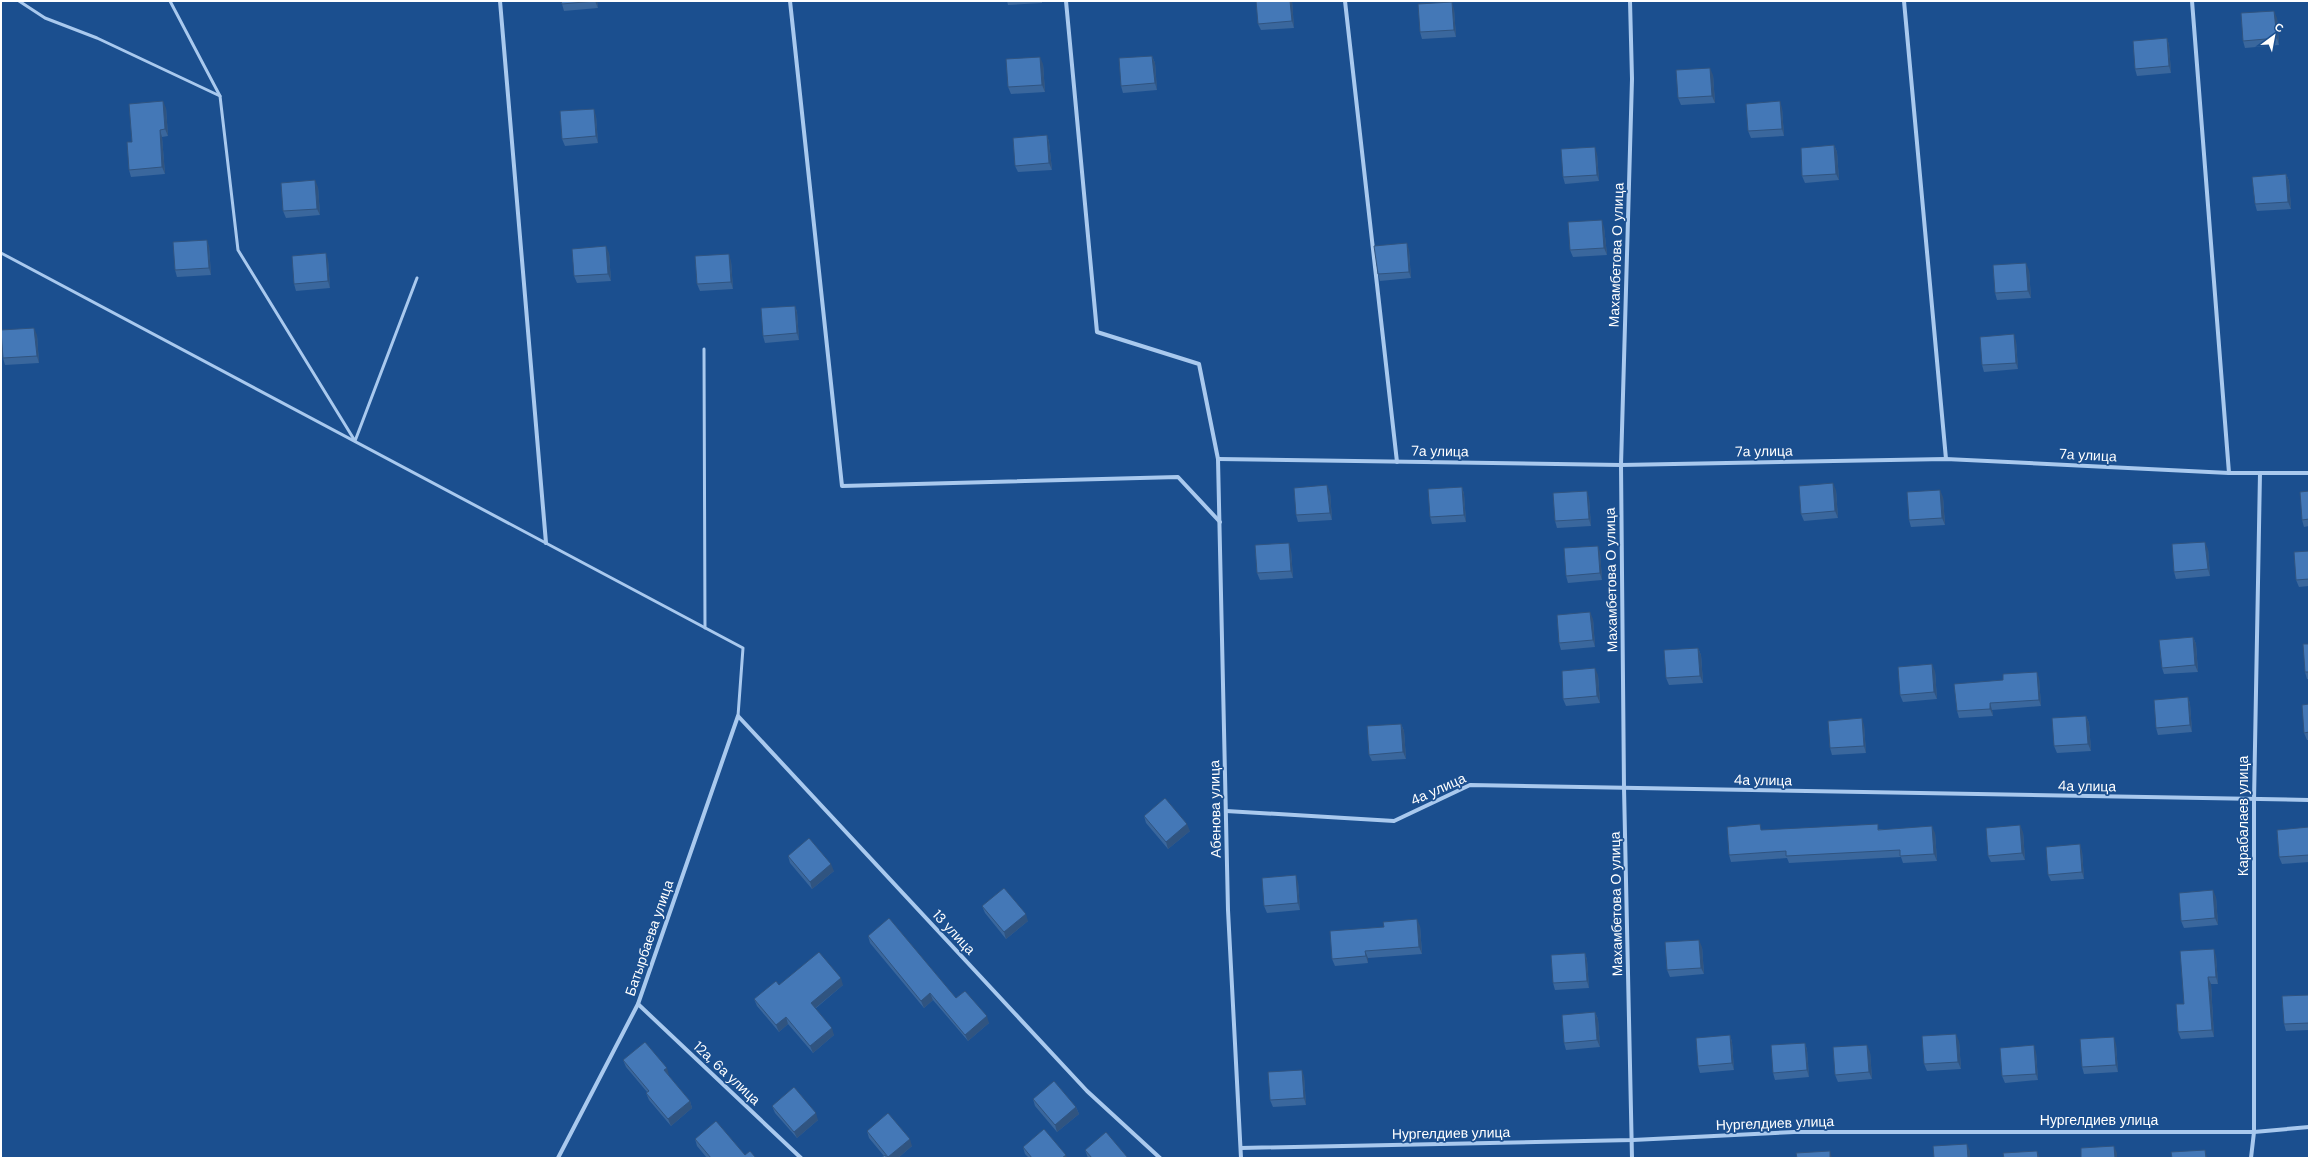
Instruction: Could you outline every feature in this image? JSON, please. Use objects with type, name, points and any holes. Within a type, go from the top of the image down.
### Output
[{"type":"street","points":[[500,1],[546,543]]},
{"type":"street","points":[[790,1],[842,486],[1178,477],[1220,522]]},
{"type":"street","name":"Абенова улица","points":[[1066,1],[1097,332],[1199,364],[1218,459],[1228,910],[1241,1158]]},
{"type":"street","points":[[1345,1],[1397,462]]},
{"type":"street","name":"Махамбетова О улица","points":[[1630,1],[1632,79],[1620,465],[1624,788],[1633,1140],[1632,1158]]},
{"type":"street","points":[[1904,1],[1946,459]]},
{"type":"street","points":[[2192,1],[2229,473]]},
{"type":"street","name":"7а улица","points":[[1218,459],[1620,465],[1946,459],[2229,473],[2309,472]]},
{"type":"street","name":"Карабалаев улица","points":[[2252,1158],[2254,1132],[2254,801],[2260,473]]},
{"type":"street","name":"Батырбаева улица","points":[[558,1158],[638,1004],[738,716]]},
{"type":"street","name":"13 улица","points":[[738,716],[1088,1091],[1160,1158]]},
{"type":"street","name":"4а улица","points":[[1226,811],[1394,821],[1470,784],[2254,801],[2309,800]]},
{"type":"street","name":"12а, 6а улица","points":[[638,1004],[801,1158]]},
{"type":"street","name":"Нургелдиев улица","points":[[1241,1148],[1633,1140],[1794,1132],[2254,1132],[2309,1127]]},
{"type":"lane","points":[[18,1],[45,18],[97,38],[220,96]]},
{"type":"lane","points":[[170,1],[220,96],[238,250],[355,441]]},
{"type":"lane","points":[[1,253],[743,648],[738,716]]},
{"type":"lane","points":[[355,441],[417,278]]},
{"type":"lane","points":[[704,349],[706,628]]},
{"type":"building","points":[[561,1],[595,1],[562,4]]},
{"type":"building","points":[[1256,1],[1290,1],[1292,21],[1258,24]]},
{"type":"building","points":[[1452,2],[1454,30],[1420,32],[1418,4]]},
{"type":"building","points":[[2274,11],[2277,38],[2243,41],[2241,13]]},
{"type":"building","points":[[2167,38],[2169,66],[2135,69],[2133,41]]},
{"type":"building","points":[[1152,56],[1155,83],[1121,86],[1119,58]]},
{"type":"building","points":[[1040,57],[1042,85],[1008,87],[1006,59]]},
{"type":"building","points":[[1710,68],[1712,96],[1678,98],[1676,70]]},
{"type":"building","points":[[163,101],[165,129],[160,130],[162,167],[129,170],[127,142],[132,142],[129,104]]},
{"type":"building","points":[[1780,101],[1782,129],[1748,131],[1746,104]]},
{"type":"building","points":[[594,109],[596,136],[562,139],[560,111]]},
{"type":"building","points":[[1047,135],[1049,163],[1015,166],[1013,138]]},
{"type":"building","points":[[1834,145],[1836,174],[1802,176],[1801,148]]},
{"type":"building","points":[[1595,147],[1597,175],[1563,177],[1561,149]]},
{"type":"building","points":[[2286,174],[2288,202],[2255,204],[2252,177]]},
{"type":"building","points":[[315,180],[317,209],[283,211],[281,183]]},
{"type":"building","points":[[1602,220],[1604,248],[1570,250],[1568,222]]},
{"type":"building","points":[[207,240],[209,268],[175,270],[173,242]]},
{"type":"building","points":[[1407,243],[1409,272],[1378,274],[1374,246]]},
{"type":"building","points":[[606,246],[608,274],[574,276],[572,249]]},
{"type":"building","points":[[326,253],[328,281],[294,284],[292,256]]},
{"type":"building","points":[[729,254],[731,282],[697,284],[695,256]]},
{"type":"building","points":[[2026,263],[2028,291],[1995,293],[1993,265]]},
{"type":"building","points":[[795,306],[797,333],[763,336],[761,308]]},
{"type":"building","points":[[34,328],[37,356],[3,358],[1,330]]},
{"type":"building","points":[[2014,334],[2016,363],[1982,365],[1980,337]]},
{"type":"building","points":[[1833,483],[1835,511],[1801,514],[1799,486]]},
{"type":"building","points":[[1327,485],[1330,513],[1296,515],[1294,488]]},
{"type":"building","points":[[1462,487],[1464,515],[1430,517],[1428,489]]},
{"type":"building","points":[[1940,490],[1942,518],[1909,520],[1907,492]]},
{"type":"building","points":[[1587,491],[1589,519],[1555,521],[1553,493]]},
{"type":"building","points":[[2309,491],[2309,519],[2302,520],[2300,492]]},
{"type":"building","points":[[2205,542],[2208,569],[2174,572],[2172,544]]},
{"type":"building","points":[[1289,543],[1291,571],[1257,573],[1255,545]]},
{"type":"building","points":[[1598,546],[1600,573],[1566,576],[1564,548]]},
{"type":"building","points":[[2309,551],[2309,579],[2296,580],[2294,552]]},
{"type":"building","points":[[1590,612],[1593,640],[1559,643],[1557,615]]},
{"type":"building","points":[[2193,637],[2195,665],[2162,668],[2159,640]]},
{"type":"building","points":[[2303,644],[2309,644],[2309,672],[2305,672]]},
{"type":"building","points":[[1698,648],[1700,676],[1666,678],[1664,650]]},
{"type":"building","points":[[1932,664],[1934,692],[1900,695],[1898,667]]},
{"type":"building","points":[[1595,668],[1597,696],[1563,699],[1562,671]]},
{"type":"building","points":[[2037,672],[2039,700],[1990,703],[1990,709],[1957,711],[1954,684],[2003,680],[2003,674]]},
{"type":"building","points":[[2188,697],[2190,725],[2156,728],[2154,700]]},
{"type":"building","points":[[2309,704],[2309,732],[2304,733],[2302,705]]},
{"type":"building","points":[[2086,716],[2088,744],[2054,746],[2052,718]]},
{"type":"building","points":[[1862,718],[1864,746],[1830,748],[1828,721]]},
{"type":"building","points":[[1401,724],[1403,752],[1369,755],[1367,726]]},
{"type":"building","points":[[1165,798],[1187,824],[1166,842],[1144,816]]},
{"type":"building","points":[[1760,824],[1761,830],[1878,824],[1878,830],[1932,826],[1934,854],[1900,856],[1900,850],[1786,856],[1786,851],[1729,855],[1727,827]]},
{"type":"building","points":[[2020,825],[2022,853],[1988,856],[1986,828]]},
{"type":"building","points":[[2309,827],[2309,855],[2279,857],[2277,830]]},
{"type":"building","points":[[809,838],[831,864],[810,882],[788,856]]},
{"type":"building","points":[[2080,844],[2082,872],[2048,875],[2046,847]]},
{"type":"building","points":[[1296,875],[1298,903],[1264,906],[1262,878]]},
{"type":"building","points":[[1004,888],[1026,914],[1004,932],[982,906]]},
{"type":"building","points":[[2213,890],[2215,918],[2181,921],[2179,893]]},
{"type":"building","points":[[889,918],[956,998],[965,991],[987,1016],[965,1035],[930,993],[921,1001],[868,936]]},
{"type":"building","points":[[1417,919],[1419,947],[1365,951],[1366,956],[1332,959],[1330,931],[1384,927],[1383,922]]},
{"type":"building","points":[[1699,940],[1701,968],[1667,970],[1665,942]]},
{"type":"building","points":[[2214,949],[2216,977],[2208,977],[2212,1030],[2178,1032],[2176,1004],[2184,1004],[2180,951]]},
{"type":"building","points":[[819,952],[841,978],[811,1003],[832,1028],[810,1046],[786,1017],[776,1025],[754,999],[776,981],[779,985]]},
{"type":"building","points":[[1585,953],[1587,981],[1553,983],[1551,955]]},
{"type":"building","points":[[2309,995],[2309,1023],[2284,1024],[2282,996]]},
{"type":"building","points":[[1595,1012],[1597,1040],[1564,1043],[1562,1015]]},
{"type":"building","points":[[1956,1034],[1958,1062],[1924,1064],[1922,1036]]},
{"type":"building","points":[[1730,1035],[1732,1063],[1698,1066],[1696,1038]]},
{"type":"building","points":[[2114,1037],[2116,1065],[2082,1067],[2080,1039]]},
{"type":"building","points":[[645,1042],[667,1068],[664,1070],[690,1101],[668,1119],[646,1093],[649,1091],[623,1060]]},
{"type":"building","points":[[1805,1043],[1807,1070],[1773,1073],[1771,1045]]},
{"type":"building","points":[[1867,1045],[1869,1072],[1835,1075],[1833,1047]]},
{"type":"building","points":[[2034,1045],[2036,1074],[2002,1076],[2000,1048]]},
{"type":"building","points":[[1302,1070],[1304,1098],[1270,1100],[1268,1072]]},
{"type":"building","points":[[1054,1081],[1076,1107],[1055,1125],[1033,1099]]},
{"type":"building","points":[[794,1087],[816,1113],[794,1132],[772,1106]]},
{"type":"building","points":[[888,1113],[910,1139],[888,1157],[867,1131]]},
{"type":"building","points":[[716,1121],[745,1155],[750,1151],[756,1158],[711,1158],[695,1139]]},
{"type":"building","points":[[1044,1129],[1066,1155],[1062,1158],[1032,1158],[1023,1147]]},
{"type":"building","points":[[1106,1132],[1128,1158],[1092,1158],[1085,1150]]},
{"type":"building","points":[[1967,1144],[1968,1158],[1934,1158],[1933,1146]]},
{"type":"building","points":[[2114,1146],[2115,1158],[2081,1158],[2081,1148]]},
{"type":"building","points":[[2205,1150],[2206,1158],[2172,1158],[2171,1152]]},
{"type":"building","points":[[1830,1151],[1830,1158],[1797,1158],[1796,1153]]},
{"type":"building","points":[[2037,1151],[2038,1158],[2004,1158],[2003,1153]]}]
